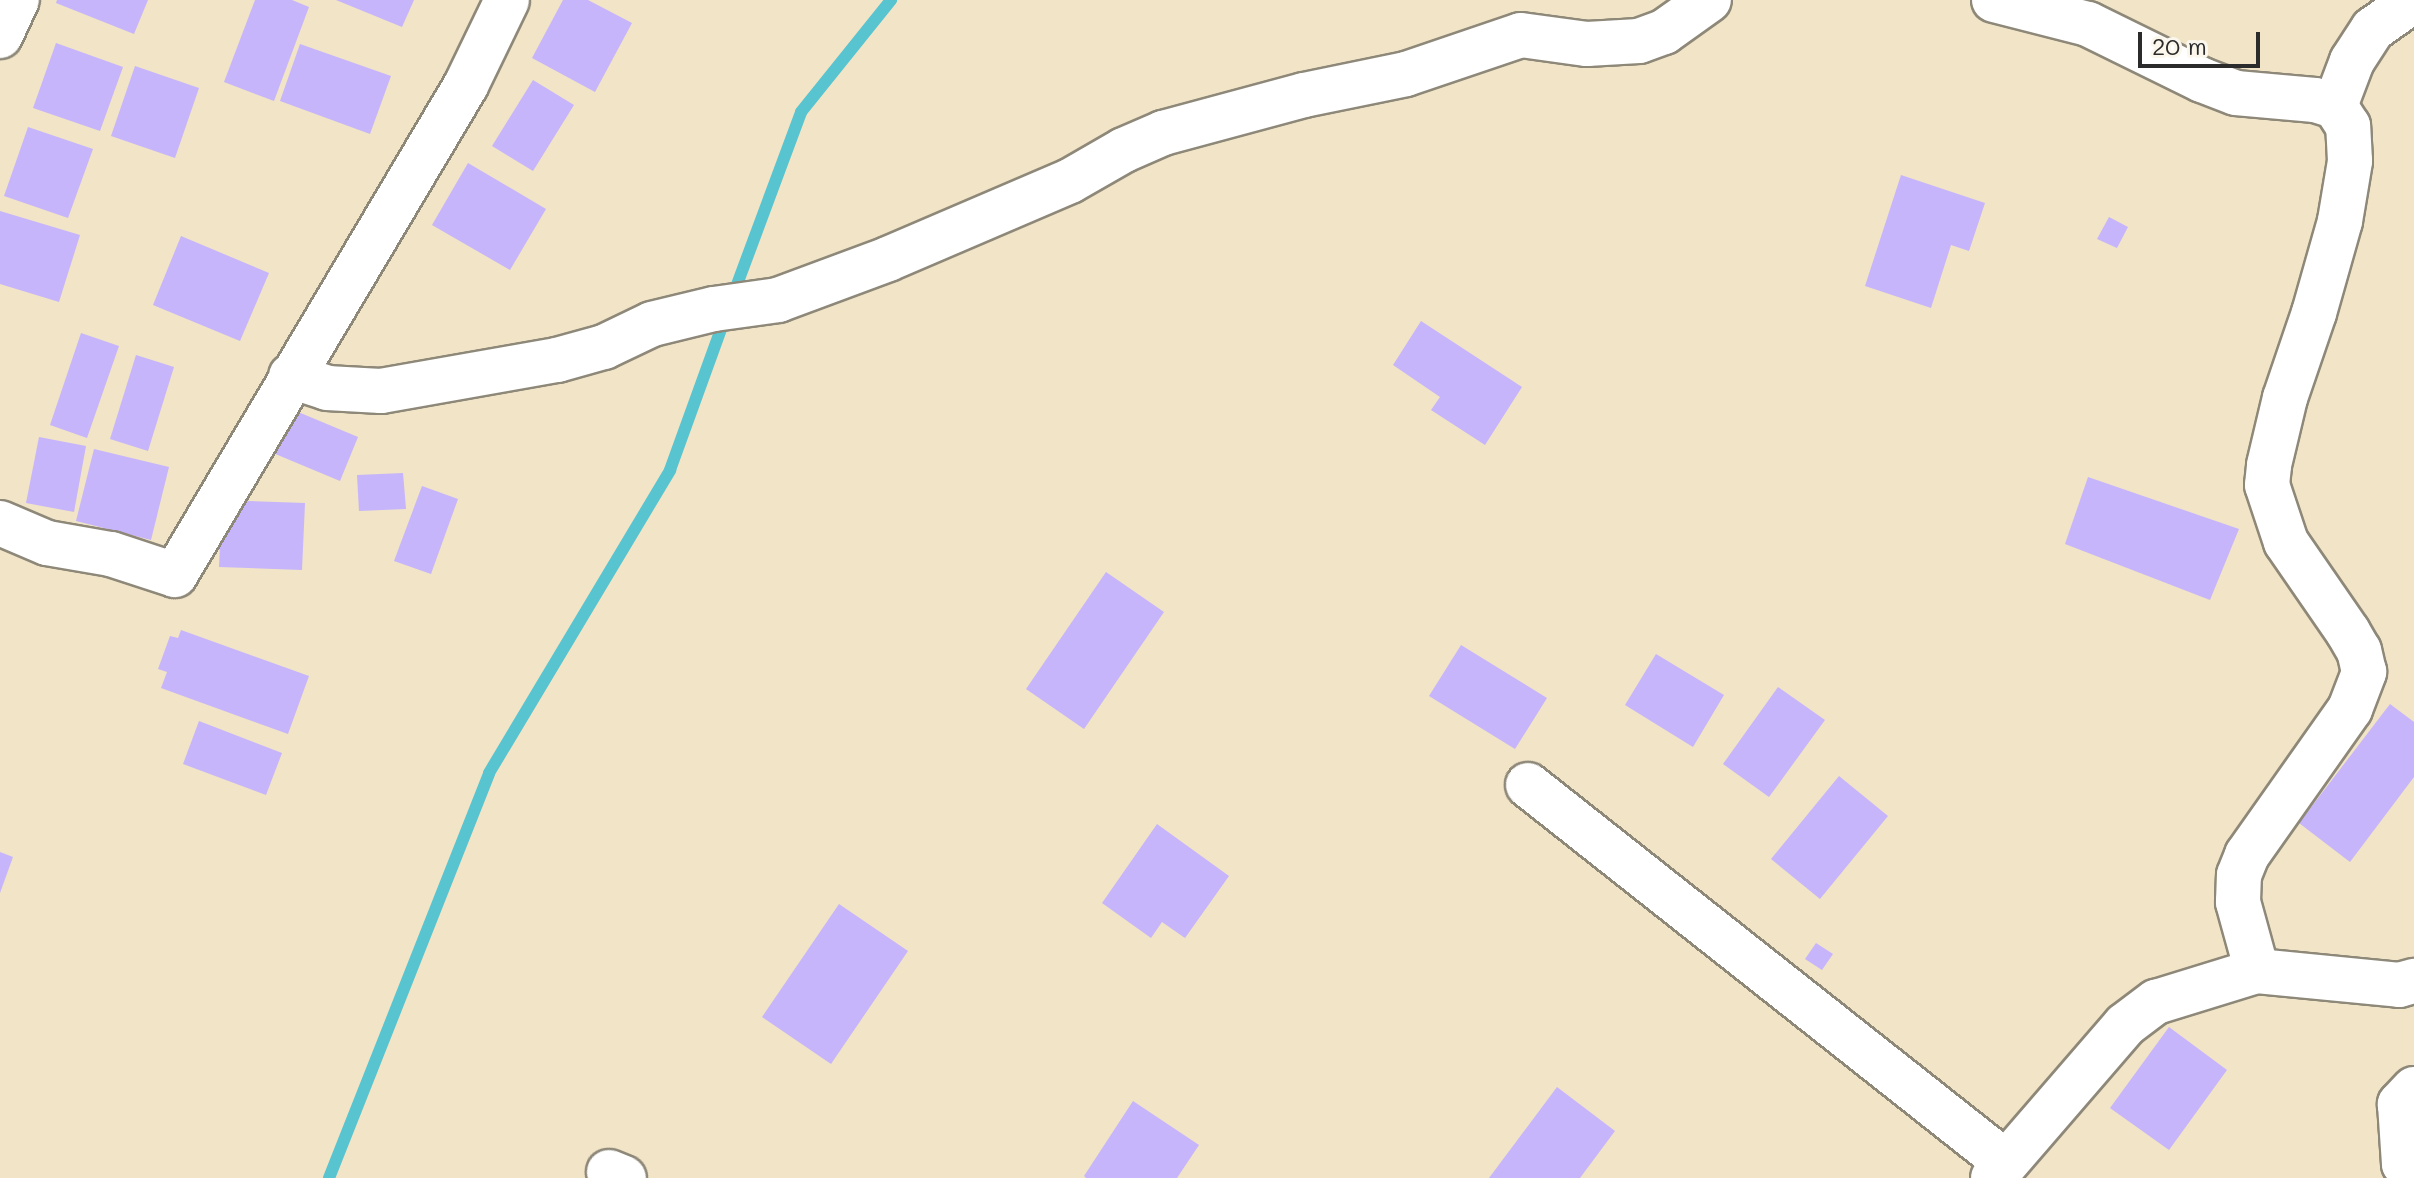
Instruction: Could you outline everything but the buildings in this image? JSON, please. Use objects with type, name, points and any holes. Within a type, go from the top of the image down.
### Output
[{"type":"street","points":[[0,36],[17,0]]},
{"type":"street","points":[[0,523],[47,543],[111,554],[175,575],[466,85],[507,0]]},
{"type":"street","points":[[291,376],[327,388],[381,391],[557,360],[604,347],[652,324],[714,309],[778,300],[874,264],[1070,181],[1124,150],[1163,133],[1304,95],[1406,74],[1521,35],[1587,44],[1639,41],[1664,32],[1709,0]]},
{"type":"street","points":[[1994,0],[2088,24],[2202,80],[2236,93],[2315,100],[2335,106],[2348,126],[2350,161],[2340,221],[2314,313],[2285,398],[2267,485],[2286,542],[2348,632],[2359,651],[2364,672],[2350,709],[2247,855],[2239,875],[2238,902],[2257,971]]},
{"type":"street","points":[[2335,106],[2352,61],[2373,29],[2414,0]]},
{"type":"street","points":[[1528,785],[1998,1169],[2125,1025],[2156,1002],[2257,971],[2399,985],[2414,981]]},
{"type":"street","points":[[2414,1089],[2400,1104],[2404,1164],[2414,1171]]},
{"type":"waterway","points":[[732,298],[801,112],[891,0]]},
{"type":"waterway","points":[[329,1178],[489,773],[670,470],[726,315]]}]
